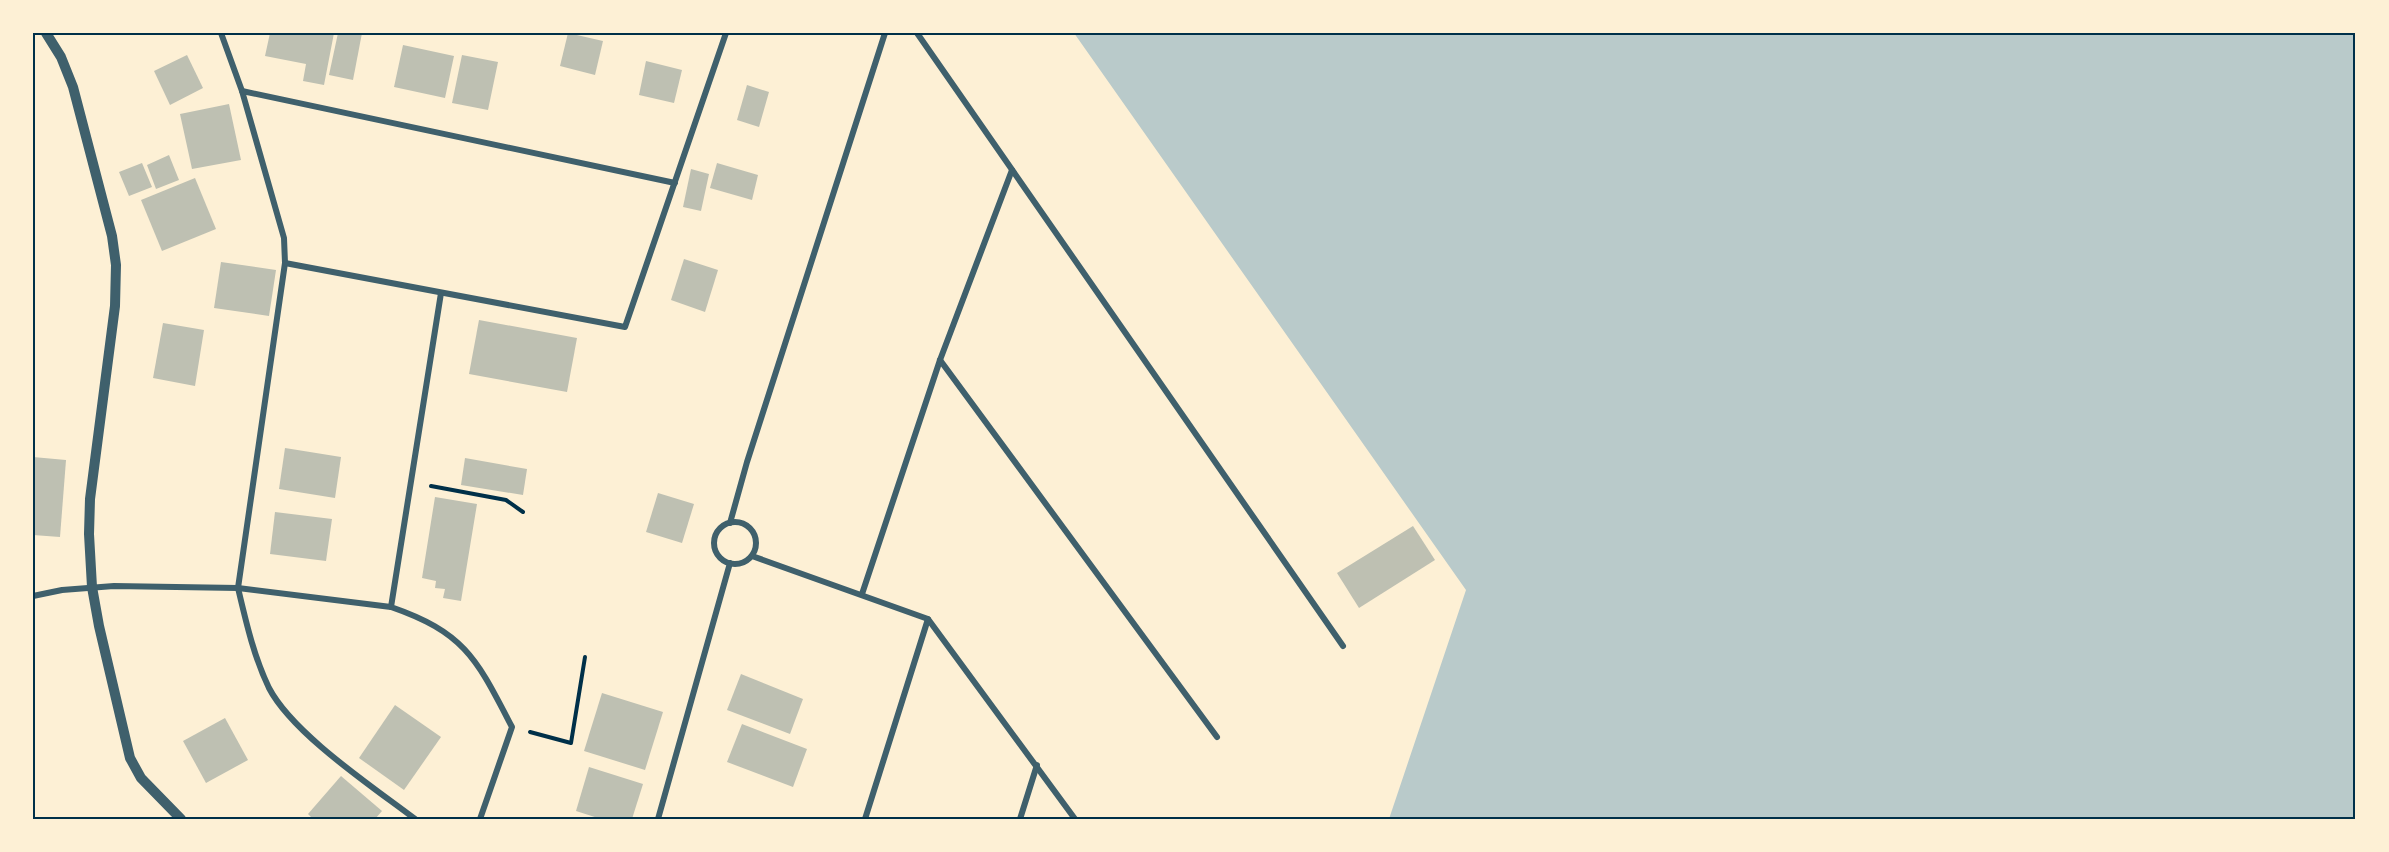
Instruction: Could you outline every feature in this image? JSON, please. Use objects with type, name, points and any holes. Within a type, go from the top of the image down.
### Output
[{"type":"street","points":[[46,33],[61,57],[73,87],[112,236],[116,265],[115,306],[90,499],[92,587],[129,758],[141,778],[181,819]]},
{"type":"street","points":[[221,33],[242,91],[284,238],[285,263],[238,588],[248,629],[262,671],[281,706],[316,741],[415,819]]},
{"type":"street","points":[[285,263],[625,327],[726,33]]},
{"type":"street","points":[[730,523],[750,450],[885,33]]},
{"type":"street","points":[[917,33],[1343,646]]},
{"type":"street","points":[[242,91],[675,183]]},
{"type":"street","points":[[862,594],[940,360],[1012,170]]},
{"type":"street","points":[[391,607],[441,293]]},
{"type":"street","points":[[940,360],[1217,737]]},
{"type":"street","points":[[740,523],[749,527],[755,536],[756,546],[752,556],[738,564],[721,559],[714,543],[716,534],[722,526],[740,523]]},
{"type":"street","points":[[752,556],[928,619],[1075,819]]},
{"type":"street","points":[[658,819],[730,563]]},
{"type":"street","points":[[33,596],[114,585],[238,588],[391,607],[436,625],[469,653],[490,684],[512,727],[480,819]]},
{"type":"street","points":[[865,819],[928,619]]},
{"type":"street","points":[[1020,819],[1036,765]]},
{"type":"path","points":[[435,486],[506,500],[523,512]]},
{"type":"path","points":[[512,727],[572,743],[585,657]]},
{"type":"shaded area","points":[[1074,33],[2356,33],[2356,819],[1389,819],[1466,590]]},
{"type":"building","points":[[270,33],[334,33],[324,85],[303,81],[306,64],[265,56]]},
{"type":"building","points":[[338,33],[362,33],[353,80],[329,75]]},
{"type":"building","points":[[568,33],[603,41],[595,75],[560,66]]},
{"type":"building","points":[[403,45],[454,56],[445,98],[394,87]]},
{"type":"building","points":[[187,55],[203,88],[170,105],[154,71]]},
{"type":"building","points":[[462,55],[498,62],[488,110],[452,103]]},
{"type":"building","points":[[646,61],[682,70],[674,103],[639,95]]},
{"type":"building","points":[[747,85],[769,92],[759,127],[737,120]]},
{"type":"building","points":[[229,104],[241,160],[192,169],[180,114]]},
{"type":"building","points":[[169,155],[179,180],[156,189],[147,165]]},
{"type":"building","points":[[142,163],[152,187],[129,196],[119,172]]},
{"type":"building","points":[[717,163],[758,175],[752,200],[710,188]]},
{"type":"building","points":[[691,169],[709,174],[701,211],[683,207]]},
{"type":"building","points":[[195,178],[216,229],[162,251],[141,200]]},
{"type":"building","points":[[684,259],[718,270],[705,312],[671,300]]},
{"type":"building","points":[[221,262],[276,270],[269,316],[214,308]]},
{"type":"building","points":[[479,320],[577,338],[567,392],[469,374]]},
{"type":"building","points":[[163,323],[204,330],[195,386],[153,378]]},
{"type":"building","points":[[285,448],[341,457],[335,498],[279,489]]},
{"type":"building","points":[[33,457],[66,460],[60,537],[33,535]]},
{"type":"building","points":[[465,458],[527,469],[523,495],[461,485]]},
{"type":"building","points":[[658,493],[694,504],[682,543],[646,532]]},
{"type":"building","points":[[435,497],[477,504],[461,601],[443,598],[445,589],[435,588],[436,581],[422,578]]},
{"type":"building","points":[[275,512],[332,519],[326,561],[270,554]]},
{"type":"building","points":[[1413,526],[1435,560],[1359,608],[1337,573]]},
{"type":"building","points":[[741,674],[803,699],[790,734],[727,710]]},
{"type":"building","points":[[602,693],[663,712],[645,770],[584,751]]},
{"type":"building","points":[[395,705],[441,737],[404,790],[359,758]]},
{"type":"building","points":[[225,718],[248,760],[206,783],[183,741]]},
{"type":"building","points":[[742,724],[807,749],[793,787],[727,762]]},
{"type":"building","points":[[589,767],[643,784],[632,819],[601,819],[576,811]]},
{"type":"building","points":[[341,776],[382,811],[375,819],[313,819],[308,814]]}]
